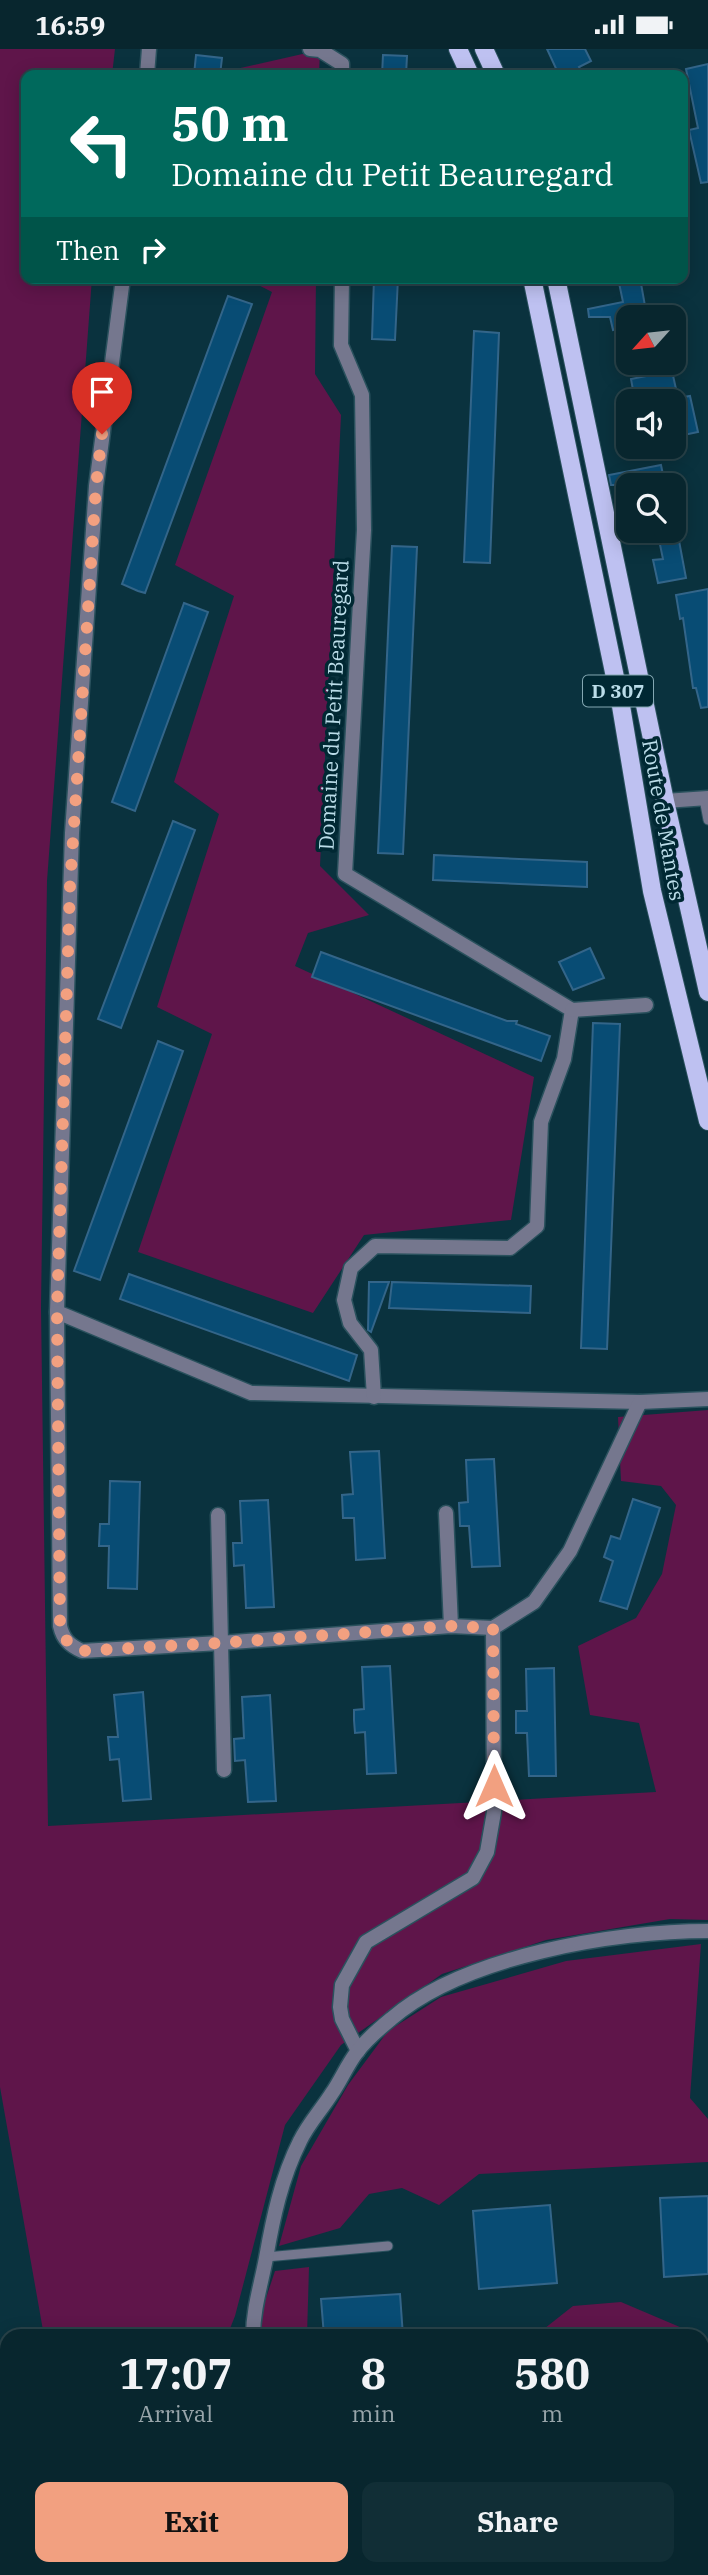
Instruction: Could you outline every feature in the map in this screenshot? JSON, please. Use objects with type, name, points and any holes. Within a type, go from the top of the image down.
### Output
[{"type":"main road","points":[[458,49],[468,70]]},
{"type":"main road","points":[[484,49],[494,70]]},
{"type":"main road","name":"Route de Mantes","points":[[533,284],[621,706],[652,891],[708,1121]]},
{"type":"main road","name":"Route de Mantes","points":[[557,284],[665,801],[705,963],[708,992]]},
{"type":"street","points":[[147,70],[149,49]]},
{"type":"street","points":[[310,49],[320,50],[342,64],[342,70]]},
{"type":"street","points":[[122,284],[96,486],[74,805],[57,1312],[62,1636],[71,1646],[82,1651],[451,1626],[493,1628],[534,1601],[570,1551],[640,1402]]},
{"type":"street","name":"Domaine du Petit Beauregard","points":[[342,284],[341,345],[362,395],[364,530],[345,874],[572,1010]]},
{"type":"street","points":[[665,801],[706,799]]},
{"type":"street","points":[[374,1397],[371,1350],[351,1323],[344,1300],[351,1268],[375,1246],[510,1248],[537,1226],[541,1122],[564,1059],[572,1010],[646,1005]]},
{"type":"street","points":[[57,1312],[251,1393],[640,1402],[708,1399]]},
{"type":"street","points":[[446,1513],[451,1626]]},
{"type":"street","points":[[218,1515],[224,1770]]},
{"type":"street","points":[[358,2051],[342,2019],[340,2007],[342,1985],[366,1943],[472,1878],[487,1852],[495,1812],[493,1628]]},
{"type":"street","points":[[253,2329],[253,2316],[275,2204],[300,2141],[358,2051],[392,2017],[443,1984],[499,1964],[560,1948],[619,1938],[676,1931],[708,1931]]},
{"type":"lane","points":[[706,799],[708,820]]},
{"type":"lane","points":[[266,2257],[388,2246]]},
{"type":"shaded area","points":[[0,49],[115,49],[113,70],[21,70],[21,284],[92,284],[47,881],[41,1307],[48,1826],[656,1792],[639,1723],[590,1715],[578,1646],[636,1618],[662,1574],[676,1505],[661,1486],[621,1481],[618,1417],[708,1410],[708,1920],[670,1919],[546,1940],[442,1974],[341,2045],[285,2125],[230,2329],[43,2329],[0,2087]]},
{"type":"shaded area","points":[[320,50],[319,70],[236,69]]},
{"type":"shaded area","points":[[257,284],[316,284],[315,374],[341,415],[320,866],[369,915],[308,933],[295,966],[534,1077],[511,1220],[364,1235],[313,1313],[138,1252],[212,1034],[157,1007],[219,814],[174,782],[234,596],[175,565],[272,292]]},
{"type":"shaded area","points":[[701,1944],[690,2098],[708,2119],[708,2162],[479,2174],[439,2205],[402,2188],[369,2194],[340,2228],[279,2246],[301,2166],[348,2085],[388,2031],[441,1997],[566,1961]]},
{"type":"shaded area","points":[[309,2267],[307,2329],[260,2329],[260,2316],[275,2271]]},
{"type":"shaded area","points":[[621,2302],[685,2329],[544,2329],[573,2306]]},
{"type":"building","points":[[547,49],[585,49],[591,61],[579,67],[580,70],[557,70]]},
{"type":"building","points":[[196,55],[222,58],[221,70],[194,70]]},
{"type":"building","points":[[383,55],[407,56],[406,70],[382,70]]},
{"type":"building","points":[[708,64],[708,182],[701,183],[689,130],[698,128],[686,69]]},
{"type":"building","points":[[374,284],[398,284],[395,340],[372,339]]},
{"type":"building","points":[[619,284],[641,284],[645,305],[616,305],[616,329],[613,330],[610,317],[589,317],[588,309],[623,302]]},
{"type":"building","points":[[228,296],[252,304],[145,593],[138,591],[122,584]]},
{"type":"building","points":[[474,331],[499,333],[490,563],[464,562]]},
{"type":"building","points":[[673,375],[676,389],[633,389],[631,379]]},
{"type":"building","points":[[690,396],[698,432],[686,434],[686,397]]},
{"type":"building","points":[[661,465],[663,473],[619,473]]},
{"type":"building","points":[[616,474],[616,485],[611,485],[609,475]]},
{"type":"building","points":[[660,543],[679,543],[686,578],[658,583],[653,560],[663,559]]},
{"type":"building","points":[[392,546],[417,547],[403,854],[378,853]]},
{"type":"building","points":[[708,589],[708,707],[701,708],[696,688],[693,688],[683,618],[680,619],[676,595]]},
{"type":"building","points":[[184,603],[208,612],[135,811],[112,802]]},
{"type":"building","points":[[173,821],[195,830],[121,1028],[98,1019]]},
{"type":"building","points":[[434,855],[587,862],[587,887],[433,880]]},
{"type":"building","points":[[590,948],[604,978],[573,990],[559,962]]},
{"type":"building","points":[[321,952],[507,1021],[517,1021],[516,1024],[550,1036],[541,1061],[312,977]]},
{"type":"building","points":[[593,1023],[620,1024],[607,1349],[581,1348]]},
{"type":"building","points":[[158,1041],[183,1051],[100,1280],[74,1271]]},
{"type":"building","points":[[129,1274],[357,1355],[349,1381],[120,1299]]},
{"type":"building","points":[[369,1282],[389,1282],[371,1332],[368,1330]]},
{"type":"building","points":[[392,1282],[531,1286],[530,1313],[389,1308]]},
{"type":"building","points":[[379,1451],[385,1558],[356,1560],[354,1518],[343,1518],[342,1495],[353,1494],[350,1452]]},
{"type":"building","points":[[494,1459],[500,1566],[472,1567],[469,1526],[460,1526],[459,1503],[468,1502],[466,1460]]},
{"type":"building","points":[[110,1481],[140,1482],[137,1589],[108,1588],[109,1546],[99,1546],[100,1524],[109,1524]]},
{"type":"building","points":[[633,1499],[660,1508],[627,1609],[600,1601],[613,1561],[604,1557],[611,1536],[620,1539]]},
{"type":"building","points":[[268,1500],[274,1607],[246,1608],[244,1565],[234,1566],[233,1543],[242,1543],[240,1501]]},
{"type":"building","points":[[390,1666],[396,1773],[367,1774],[365,1732],[355,1733],[354,1720],[354,1710],[364,1709],[362,1667]]},
{"type":"building","points":[[554,1668],[556,1776],[529,1776],[527,1733],[516,1733],[516,1711],[527,1711],[526,1669]]},
{"type":"building","points":[[143,1692],[151,1799],[123,1801],[119,1759],[110,1760],[108,1737],[118,1737],[114,1695]]},
{"type":"building","points":[[270,1695],[276,1801],[248,1802],[245,1760],[235,1761],[234,1739],[244,1738],[242,1697]]},
{"type":"building","points":[[708,2196],[708,2274],[664,2277],[660,2198]]},
{"type":"building","points":[[550,2205],[557,2283],[479,2289],[473,2211]]},
{"type":"building","points":[[400,2294],[402,2329],[323,2329],[321,2299]]},
{"type":"route","points":[[102,434],[72,833],[57,1312],[62,1636],[71,1646],[82,1651],[451,1626],[493,1628],[494,1786]]}]
